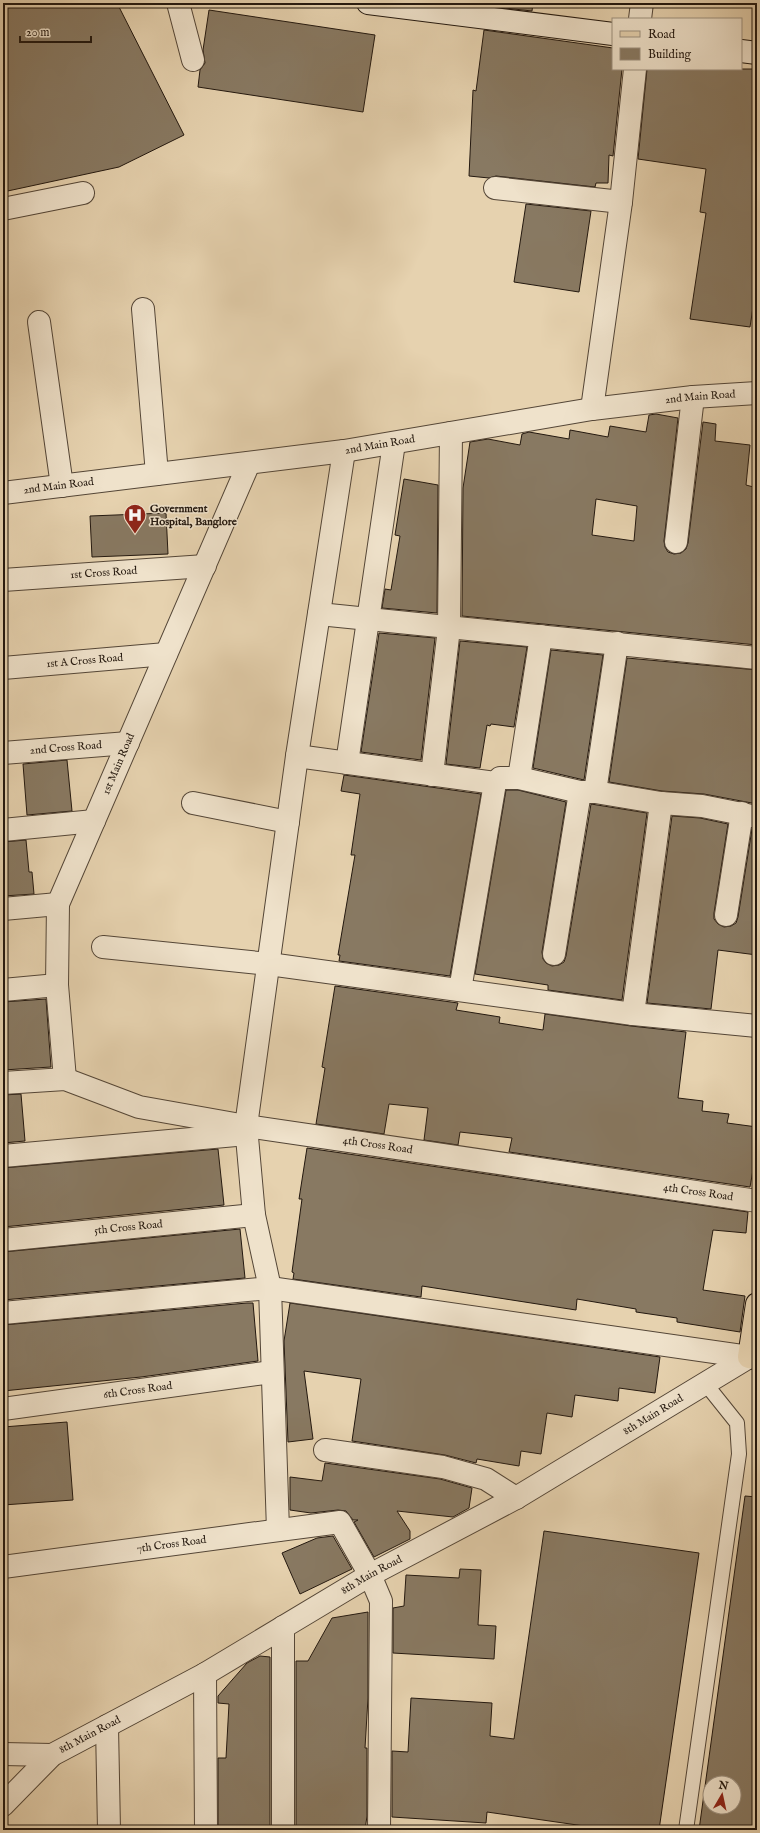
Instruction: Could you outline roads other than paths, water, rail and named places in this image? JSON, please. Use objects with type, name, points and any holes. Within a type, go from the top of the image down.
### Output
[{"type":"main road","points":[[754,1361],[757,1304]]},
{"type":"street","points":[[178,3],[193,60]]},
{"type":"street","points":[[368,3],[612,34]]},
{"type":"street","points":[[640,18],[642,3]]},
{"type":"street","points":[[742,51],[757,53]]},
{"type":"street","points":[[592,409],[621,202],[635,70]]},
{"type":"street","points":[[495,188],[621,202]]},
{"type":"street","points":[[3,209],[83,193]]},
{"type":"street","points":[[143,309],[157,474]]},
{"type":"street","points":[[39,322],[62,486]]},
{"type":"street","name":"2nd Main Road","points":[[3,494],[344,451],[592,409],[693,397],[757,393]]},
{"type":"street","points":[[676,542],[693,397]]},
{"type":"street","points":[[432,774],[449,628],[451,433]]},
{"type":"street","points":[[347,763],[394,443]]},
{"type":"street","points":[[278,1530],[270,1288],[254,1215],[247,1130],[297,756],[344,451]]},
{"type":"street","name":"1st Main Road","points":[[64,1079],[57,985],[58,904],[249,463]]},
{"type":"street","name":"1st Cross Road","points":[[3,580],[205,566]]},
{"type":"street","points":[[319,614],[757,658]]},
{"type":"street","points":[[519,778],[541,636]]},
{"type":"street","points":[[554,954],[617,643]]},
{"type":"street","name":"1st A Cross Road","points":[[3,668],[166,654]]},
{"type":"street","name":"2nd Cross Road","points":[[3,753],[128,744]]},
{"type":"street","points":[[297,756],[495,783]]},
{"type":"street","points":[[460,990],[495,783],[500,778],[519,778],[587,792],[661,803],[702,806],[750,815],[726,915]]},
{"type":"street","points":[[193,803],[288,822]]},
{"type":"street","points":[[633,1014],[661,803]]},
{"type":"street","points":[[3,830],[94,821]]},
{"type":"street","points":[[3,909],[58,904]]},
{"type":"street","points":[[103,947],[269,964],[633,1014],[757,1026]]},
{"type":"street","points":[[3,990],[57,985]]},
{"type":"street","name":"4th Cross Road","points":[[3,1083],[64,1079],[139,1108],[247,1130],[757,1201]]},
{"type":"street","points":[[3,1156],[247,1130]]},
{"type":"street","name":"5th Cross Road","points":[[3,1240],[254,1215]]},
{"type":"street","points":[[3,1313],[270,1288],[754,1361]]},
{"type":"street","name":"8th Main Road","points":[[3,1805],[52,1755],[205,1674],[370,1575],[516,1498],[706,1383],[754,1361]]},
{"type":"street","name":"6th Cross Road","points":[[3,1409],[272,1372]]},
{"type":"street","points":[[325,1450],[443,1467],[486,1479],[516,1498]]},
{"type":"street","name":"7th Cross Road","points":[[3,1567],[340,1522],[370,1575]]},
{"type":"street","points":[[370,1575],[381,1601],[379,1830]]},
{"type":"street","points":[[282,1830],[283,1627]]},
{"type":"street","points":[[205,1674],[206,1830]]},
{"type":"street","points":[[107,1726],[109,1830]]},
{"type":"street","points":[[3,1754],[52,1755]]},
{"type":"lane","points":[[686,1830],[739,1454],[737,1423],[706,1383]]},
{"type":"place","name":"Government Hospital, Banglore","points":[[135,534]]}]
